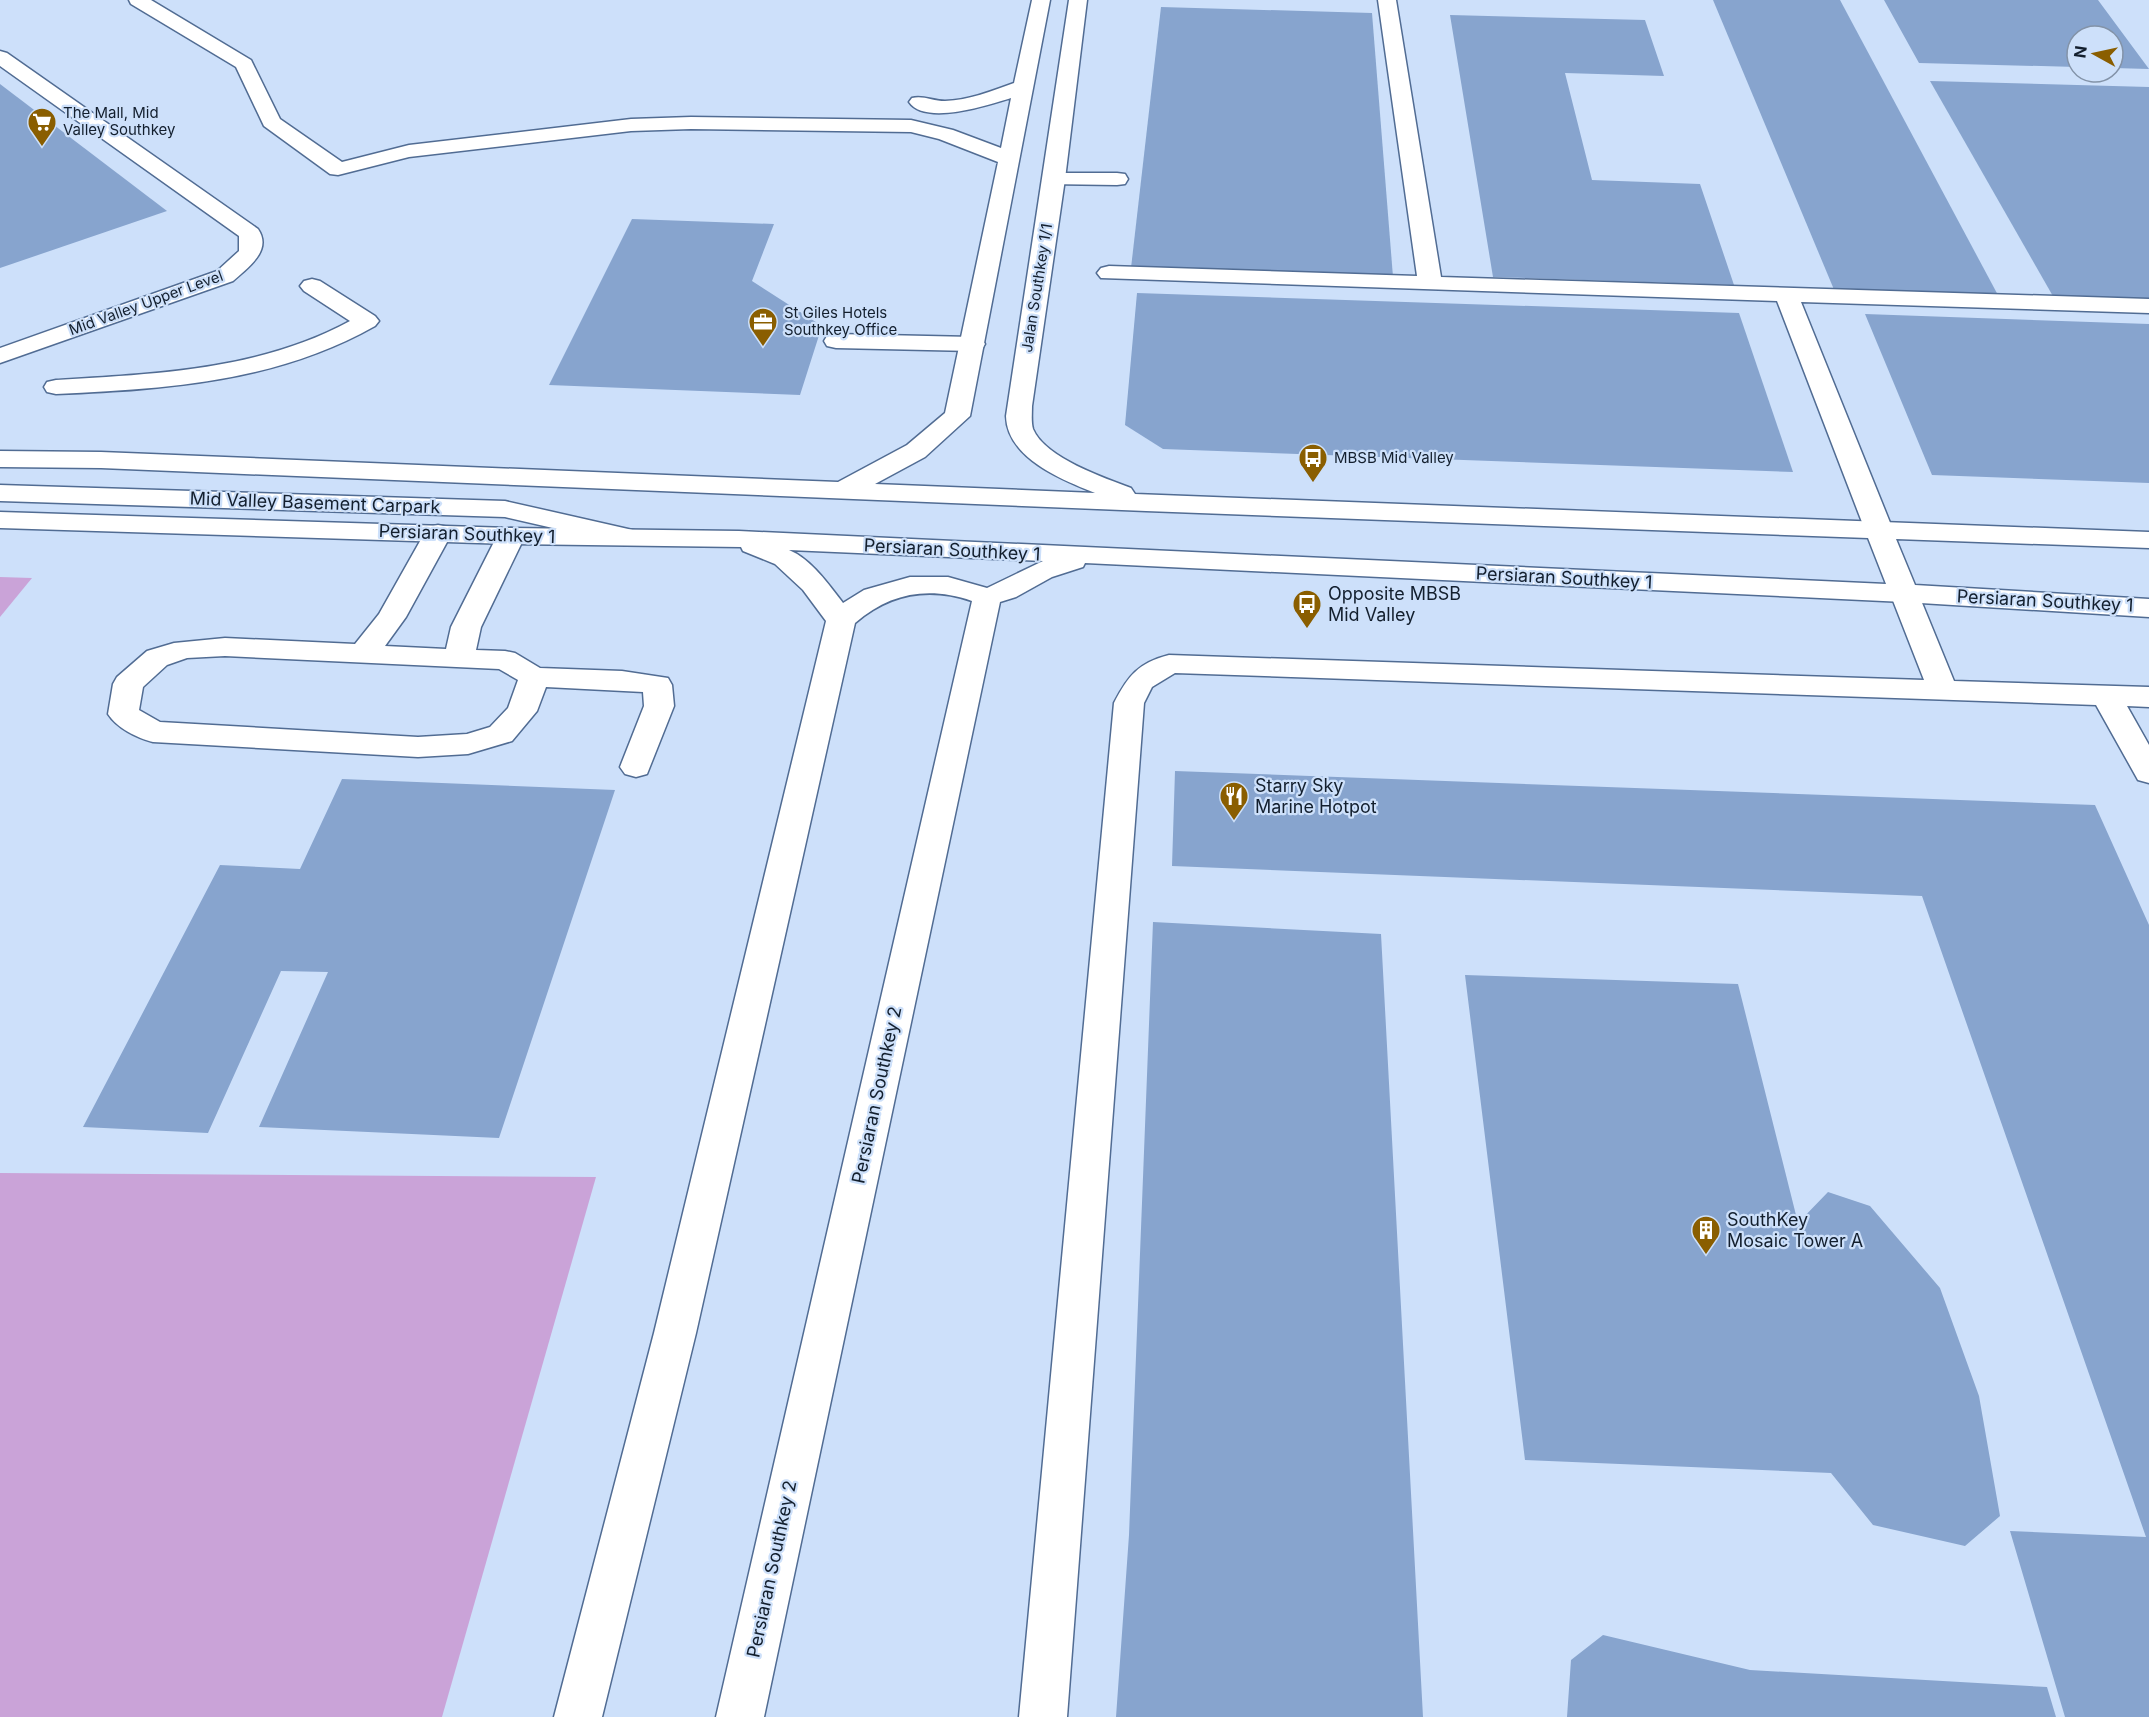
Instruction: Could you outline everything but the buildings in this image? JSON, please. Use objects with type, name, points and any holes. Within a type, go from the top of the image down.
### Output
[{"type":"street","points":[[138,0],[244,64],[271,122],[338,168],[409,151],[631,125],[691,123],[911,126],[946,134],[1009,159]]},
{"type":"street","points":[[845,489],[916,451],[957,416],[1041,0]]},
{"type":"street","name":"Jalan Southkey 1/1","points":[[1077,0],[1054,179],[1019,406],[1021,432],[1046,458],[1078,477],[1146,503]]},
{"type":"street","points":[[1387,0],[1430,283]]},
{"type":"street","name":"Mid Valley Upper Level","points":[[0,57],[250,234],[250,254],[225,276],[0,357]]},
{"type":"street","points":[[919,102],[933,106],[947,106],[980,100],[1023,87]]},
{"type":"street","points":[[1054,179],[1117,179]]},
{"type":"street","points":[[1109,273],[2149,306]]},
{"type":"street","points":[[56,387],[147,383],[243,368],[317,347],[353,331],[368,321],[312,286]]},
{"type":"street","points":[[1786,295],[1943,691]]},
{"type":"street","points":[[837,341],[973,344]]},
{"type":"street","points":[[0,447],[101,460]]},
{"type":"street","points":[[0,459],[101,460],[1146,503],[2149,540]]},
{"type":"street","name":"Mid Valley Basement Carpark","points":[[0,493],[505,509],[627,537]]},
{"type":"street","name":"Persiaran Southkey 1","points":[[0,520],[511,536],[739,539],[1107,558],[1905,593],[2149,608]]},
{"type":"street","points":[[363,654],[392,617],[438,533]]},
{"type":"street","points":[[459,658],[466,627],[511,536]]},
{"type":"street","points":[[739,539],[785,558],[813,584],[841,620]]},
{"type":"street","points":[[578,1717],[675,1333],[841,620],[857,604],[880,592],[906,585],[936,584],[964,588],[987,597],[1006,591],[1042,571],[1075,561],[1107,558]]},
{"type":"street","name":"Persiaran Southkey 2","points":[[740,1717],[987,597]]},
{"type":"street","points":[[534,677],[522,711],[501,734],[468,744],[418,747],[153,732],[123,714],[128,684],[157,658],[184,649],[225,647],[505,660],[534,677],[622,680],[657,685],[659,705],[636,767]]},
{"type":"street","points":[[1043,1717],[1129,702],[1140,681],[1169,664],[2149,697]]},
{"type":"street","points":[[2106,695],[2149,773]]},
{"type":"shaded area","points":[[0,577],[32,578],[0,617]]},
{"type":"shaded area","points":[[0,1173],[596,1177],[442,1717],[0,1717]]},
{"type":"place","name":"The Mall, Mid Valley Southkey","points":[[42,148]]},
{"type":"place","name":"St Giles Hotels Southkey Office","points":[[763,348]]},
{"type":"place","name":"MBSB Mid Valley","points":[[1313,484]]},
{"type":"place","name":"Opposite MBSB Mid Valley","points":[[1307,630]]},
{"type":"place","name":"Starry Sky Marine Hotpot","points":[[1234,822]]},
{"type":"place","name":"SouthKey Mosaic Tower A","points":[[1706,1256]]}]
